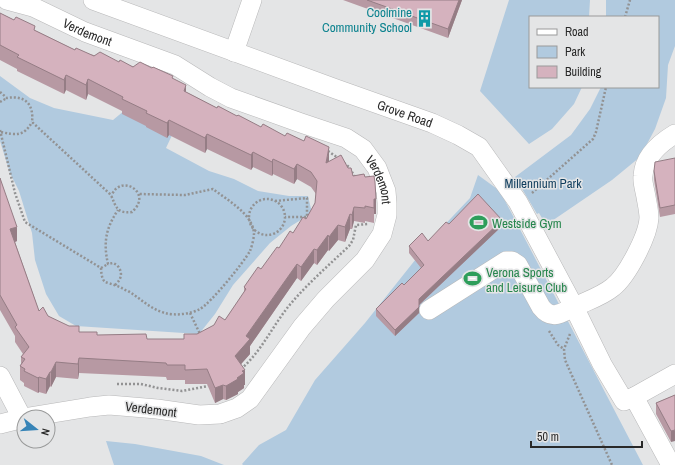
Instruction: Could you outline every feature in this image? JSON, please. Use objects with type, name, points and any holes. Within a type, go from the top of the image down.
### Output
[{"type":"street","name":"Verdemont","points":[[7,0],[33,7],[85,32],[174,65],[231,98],[346,138],[363,149],[377,168],[386,191],[387,215],[382,234],[365,260],[326,299],[302,327],[250,399],[237,408],[220,414],[199,415],[156,409],[109,405],[56,413]]},
{"type":"street","name":"Grove Road","points":[[94,0],[336,89],[432,122],[479,147],[518,202],[577,313],[602,364],[624,401],[634,397]]},
{"type":"street","points":[[234,52],[252,0]]},
{"type":"street","points":[[429,310],[506,261],[512,261],[518,265],[544,311],[554,315],[577,313],[614,287],[628,270],[643,239],[649,218],[642,176],[645,163],[653,151],[664,140],[675,134]]},
{"type":"street","points":[[671,465],[634,397],[675,374]]},
{"type":"street","points":[[0,376],[20,409]]},
{"type":"street","name":"Verdemont","points":[[0,424],[16,420]]},
{"type":"path","points":[[625,16],[630,0]]},
{"type":"path","points":[[518,202],[533,193],[593,139],[596,132],[606,88]]},
{"type":"path","points":[[0,92],[7,98]]},
{"type":"path","points":[[0,102],[7,98],[16,97],[23,99],[28,103],[32,110],[32,122],[25,132],[15,135],[0,131],[15,193],[25,222],[101,268]]},
{"type":"path","points":[[32,122],[111,195],[118,210],[123,213],[132,212],[138,204],[138,194],[136,190],[131,187],[126,186],[117,188],[111,195]]},
{"type":"path","points":[[322,148],[349,167],[354,173],[356,179]]},
{"type":"path","points":[[138,194],[185,195],[213,189],[240,210],[260,233],[272,234],[281,228],[285,217],[282,206],[275,201]]},
{"type":"path","points":[[101,268],[102,278],[105,282],[130,292],[153,308],[165,313],[190,313],[202,308],[211,301],[250,251],[254,233],[250,213],[256,203],[266,199],[275,201],[307,198],[307,216],[285,217]]},
{"type":"path","points":[[307,206],[312,207]]},
{"type":"path","points":[[108,264],[106,238],[112,220],[118,210]]},
{"type":"path","points":[[236,373],[247,364],[288,308],[304,289],[349,246],[353,240],[356,225],[370,224]]},
{"type":"path","points":[[101,268],[113,263],[119,267],[122,277],[115,285]]},
{"type":"path","points":[[190,313],[201,338]]},
{"type":"path","points":[[577,313],[564,349],[565,360],[612,465]]},
{"type":"path","points":[[116,384],[142,384],[182,391],[208,386]]},
{"type":"green space","points":[[509,0],[590,0],[589,16],[529,16],[529,88],[582,88],[574,104],[552,129],[529,144],[480,91]]},
{"type":"green space","name":"Millennium Park","points":[[606,0],[675,0],[675,46],[668,65],[666,98],[655,129],[640,157],[612,180],[546,225],[539,213],[537,214],[515,177],[571,135],[590,109],[600,88],[659,88],[659,16],[606,16]]},
{"type":"green space","points":[[0,76],[30,98],[54,108],[113,120],[125,110],[173,133],[166,148],[209,171],[234,179],[258,191],[289,196],[308,196],[312,213],[291,226],[270,243],[233,285],[215,314],[199,334],[76,326],[59,316],[46,294],[35,260],[32,233],[19,191],[10,173],[0,141]]},
{"type":"green space","name":"Verona Sports and Leisure Club","points":[[478,175],[500,191],[643,465],[243,465],[242,464],[259,445],[286,430],[315,380],[365,323],[435,235],[470,198]]},
{"type":"green space","points":[[106,441],[135,444],[201,456],[224,465],[114,465]]},
{"type":"building","points":[[367,0],[459,0],[448,29]]},
{"type":"building","points":[[0,13],[14,20],[16,17],[35,26],[34,30],[75,50],[76,48],[94,56],[100,52],[119,62],[120,60],[133,67],[140,62],[152,68],[153,67],[173,76],[172,78],[186,85],[184,91],[217,108],[218,106],[261,127],[263,124],[285,136],[287,133],[304,141],[306,136],[329,147],[326,163],[341,155],[348,168],[351,168],[353,176],[364,174],[365,177],[374,176],[376,199],[374,199],[374,208],[365,206],[365,208],[354,207],[352,215],[350,214],[345,227],[338,225],[329,237],[328,235],[317,250],[314,249],[301,267],[297,264],[246,336],[250,339],[235,356],[245,370],[242,371],[244,373],[237,378],[238,379],[226,386],[223,385],[215,388],[207,369],[185,370],[185,365],[167,365],[166,363],[79,358],[78,364],[56,362],[46,379],[38,378],[24,371],[25,369],[20,366],[25,359],[21,357],[29,347],[15,327],[17,325],[0,295],[0,178],[17,227],[10,229],[39,311],[43,307],[48,316],[69,326],[79,326],[79,332],[97,332],[97,335],[146,334],[147,339],[184,339],[184,334],[197,334],[214,325],[219,316],[225,320],[246,289],[244,287],[258,267],[261,269],[277,247],[279,248],[290,231],[293,233],[303,217],[306,219],[315,203],[317,181],[311,172],[297,164],[294,169],[273,159],[272,162],[253,152],[251,155],[207,134],[205,138],[169,120],[167,123],[146,113],[147,111],[122,99],[123,97],[88,79],[86,85],[66,75],[64,80],[17,57],[19,55],[0,45]]},
{"type":"building","points":[[675,158],[675,205],[660,208],[654,171],[655,162]]},
{"type":"building","points":[[478,194],[502,220],[419,299],[419,307],[395,330],[376,309],[402,283],[404,285],[424,265],[409,246],[422,233],[428,241],[446,222],[449,224]]},
{"type":"building","points":[[675,395],[675,430],[671,431],[656,403]]},
{"type":"place","name":"Coolmine Community School","points":[[425,19]]},
{"type":"place","name":"Westside Gym","points":[[479,223]]},
{"type":"place","name":"Verona Sports and Leisure Club","points":[[473,279]]}]
